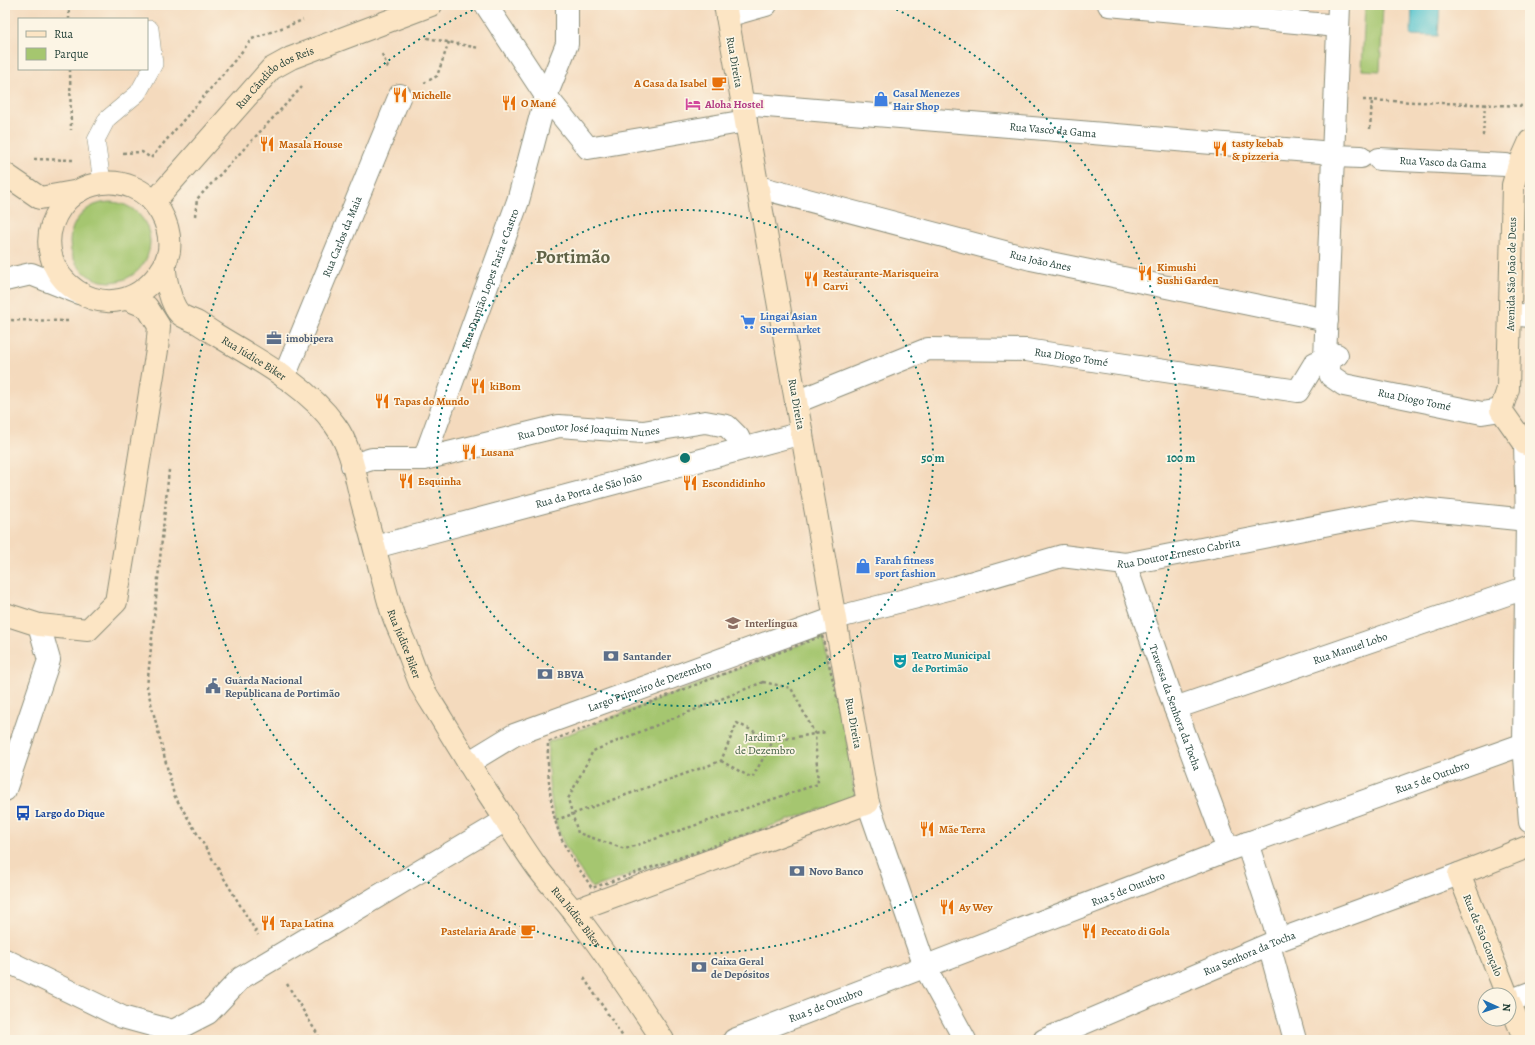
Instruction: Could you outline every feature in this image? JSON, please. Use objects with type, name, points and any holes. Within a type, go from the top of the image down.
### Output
[{"type":"street","name":"Rua Cândido dos Reis","points":[[154,202],[271,69],[291,58],[431,5]]},
{"type":"street","points":[[486,5],[546,96],[588,148],[744,113]]},
{"type":"street","name":"Rua Damião Lopes Faria e Castro","points":[[424,459],[518,201],[546,96],[567,44],[567,5]]},
{"type":"street","points":[[726,10],[766,5]]},
{"type":"street","points":[[1109,5],[1338,26]]},
{"type":"street","points":[[1331,363],[1327,320],[1339,5]]},
{"type":"street","name":"Rua Direita","points":[[726,10],[868,803]]},
{"type":"street","name":"Rua Carlos da Maia","points":[[284,377],[400,95]]},
{"type":"street","name":"Rua Vasco da Gama","points":[[744,113],[1314,151],[1334,156],[1506,165]]},
{"type":"street","name":"Avenida São João de Deus","points":[[1501,410],[1508,389],[1520,315],[1513,185],[1518,168],[1530,141]]},
{"type":"street","points":[[5,174],[40,198],[79,190],[102,182],[126,184],[138,189],[154,202],[163,216],[168,228],[169,241],[168,254],[158,277],[139,294],[127,299],[102,301],[90,298],[31,274],[5,280]]},
{"type":"street","name":"Rua João Anes","points":[[758,187],[1031,259],[1327,320]]},
{"type":"street","points":[[79,190],[69,198],[55,218],[50,242],[51,254],[61,276],[79,293]]},
{"type":"street","name":"Rua Júdice Biker","points":[[164,266],[170,297],[180,314],[199,324],[284,377],[324,410],[344,437],[392,610],[421,685],[468,763],[536,866],[573,911],[608,958],[664,1040]]},
{"type":"street","points":[[5,614],[39,625],[88,630],[116,602],[157,350],[158,326],[147,307],[127,299]]},
{"type":"street","name":"Rua Diogo Tomé","points":[[796,402],[928,349],[1026,350],[1298,391],[1315,362],[1331,363],[1344,385],[1482,413],[1501,410]]},
{"type":"street","points":[[1501,410],[1528,444],[1524,744],[1530,822]]},
{"type":"street","name":"Rua Doutor José Joaquim Nunes","points":[[352,465],[372,460],[424,459],[559,426],[643,432],[705,422],[727,426],[738,437],[742,448]]},
{"type":"street","name":"Rua da Porta de São João","points":[[375,547],[802,433]]},
{"type":"street","name":"Rua Doutor Ernesto Cabrita","points":[[835,618],[956,587],[1062,556],[1125,564],[1411,508],[1527,520]]},
{"type":"street","name":"Travessa da Senhora da Tocha","points":[[1125,564],[1175,708],[1237,847],[1274,942],[1295,1040]]},
{"type":"street","name":"Rua Manuel Lobo","points":[[1175,708],[1526,588]]},
{"type":"street","name":"Largo Primeiro de Dezembro","points":[[468,763],[514,735],[835,618]]},
{"type":"street","points":[[5,790],[48,660],[39,625]]},
{"type":"street","name":"Rua 5 de Outubro","points":[[734,1040],[1237,847],[1524,744]]},
{"type":"street","points":[[573,911],[868,803],[925,967],[965,1040]]},
{"type":"street","points":[[5,960],[122,1017],[173,1031],[208,1013],[241,978],[506,820]]},
{"type":"street","points":[[1459,874],[1530,846]]},
{"type":"street","name":"Rua Senhora da Tocha","points":[[1044,1040],[1274,942],[1459,874]]},
{"type":"street","name":"Rua de São Gonçalo","points":[[1459,874],[1504,987]]},
{"type":"street","points":[[1517,998],[1530,993]]},
{"type":"street","points":[[1517,1020],[1525,1040]]},
{"type":"lane","points":[[102,182],[96,140],[107,119],[138,93],[154,64],[150,29]]},
{"type":"path","points":[[69,5],[69,18]]},
{"type":"path","points":[[99,156],[142,152],[151,158],[252,39],[308,19]]},
{"type":"path","points":[[424,37],[430,34]]},
{"type":"path","points":[[400,95],[437,76],[449,42]]},
{"type":"path","points":[[70,70],[71,135]]},
{"type":"path","points":[[193,222],[197,199],[300,88],[306,84]]},
{"type":"path","points":[[1358,99],[1524,106]]},
{"type":"path","points":[[1362,129],[1370,129],[1372,100]]},
{"type":"path","points":[[1485,104],[1483,134],[1491,135]]},
{"type":"path","points":[[32,159],[75,160],[73,154]]},
{"type":"path","points":[[5,320],[74,321]]},
{"type":"path","points":[[169,465],[147,687],[174,795],[321,1040]]},
{"type":"path","points":[[822,636],[844,729],[855,797],[592,888],[564,844],[556,820],[547,765],[548,742],[822,636]]},
{"type":"path","points":[[763,682],[791,688],[815,734],[818,784],[625,849],[578,833],[572,815],[568,799],[593,751],[763,682]]},
{"type":"path","points":[[556,820],[721,761],[737,723],[773,742],[815,734]]},
{"type":"path","points":[[721,761],[752,778],[773,742]]},
{"type":"path","points":[[581,974],[625,1040]]},
{"type":"green space","points":[[1365,5],[1383,5],[1380,71],[1362,70]]},
{"type":"green space","points":[[110,202],[125,205],[138,214],[147,227],[150,242],[147,257],[138,270],[125,279],[110,282],[95,279],[82,270],[73,257],[70,242],[73,227],[82,214],[95,205]]},
{"type":"green space","name":"Jardim 1º de Dezembro","points":[[822,636],[845,729],[855,797],[592,888],[567,850],[555,821],[550,794],[548,742]]},
{"type":"water","points":[[1412,5],[1440,5],[1438,36],[1411,35]]},
{"type":"place","name":"A Casa da Isabel","points":[[719,83]]},
{"type":"place","name":"Michelle","points":[[400,95]]},
{"type":"place","name":"Casal Menezes Hair Shop","points":[[881,99]]},
{"type":"place","name":"O Mané","points":[[509,103]]},
{"type":"place","name":"Aloha Hostel","points":[[693,104]]},
{"type":"place","name":"Masala House","points":[[267,144]]},
{"type":"place","name":"tasty kebab & pizzeria","points":[[1220,149]]},
{"type":"place","name":"Kimushi Sushi Garden","points":[[1145,273]]},
{"type":"place","name":"Restaurante-Marisqueira Carvi","points":[[811,279]]},
{"type":"place","name":"Lingai Asian Supermarket","points":[[748,322]]},
{"type":"place","name":"imobipera","points":[[274,338]]},
{"type":"place","name":"kiBom","points":[[478,386]]},
{"type":"place","name":"Tapas do Mundo","points":[[382,401]]},
{"type":"place","name":"Lusana","points":[[469,452]]},
{"type":"place","name":"Esquinha","points":[[406,481]]},
{"type":"place","name":"Escondidinho","points":[[690,483]]},
{"type":"place","name":"Farah fitness sport fashion","points":[[863,566]]},
{"type":"place","name":"Interlíngua","points":[[733,623]]},
{"type":"place","name":"Santander","points":[[611,656]]},
{"type":"place","name":"Teatro Municipal de Portimão","points":[[900,661]]},
{"type":"place","name":"BBVA","points":[[545,674]]},
{"type":"place","name":"Guarda Nacional Republicana de Portimão","points":[[213,686]]},
{"type":"place","name":"Largo do Dique","points":[[23,813]]},
{"type":"place","name":"Mãe Terra","points":[[927,829]]},
{"type":"place","name":"Novo Banco","points":[[797,871]]},
{"type":"place","name":"Ay Wey","points":[[947,907]]},
{"type":"place","name":"Tapa Latina","points":[[268,923]]},
{"type":"place","name":"Pastelaria Arade","points":[[528,931]]},
{"type":"place","name":"Peccato di Gola","points":[[1089,931]]},
{"type":"place","name":"Caixa Geral de Depósitos","points":[[699,967]]},
{"type":"district","name":"Portimão","points":[[573,256]]}]
